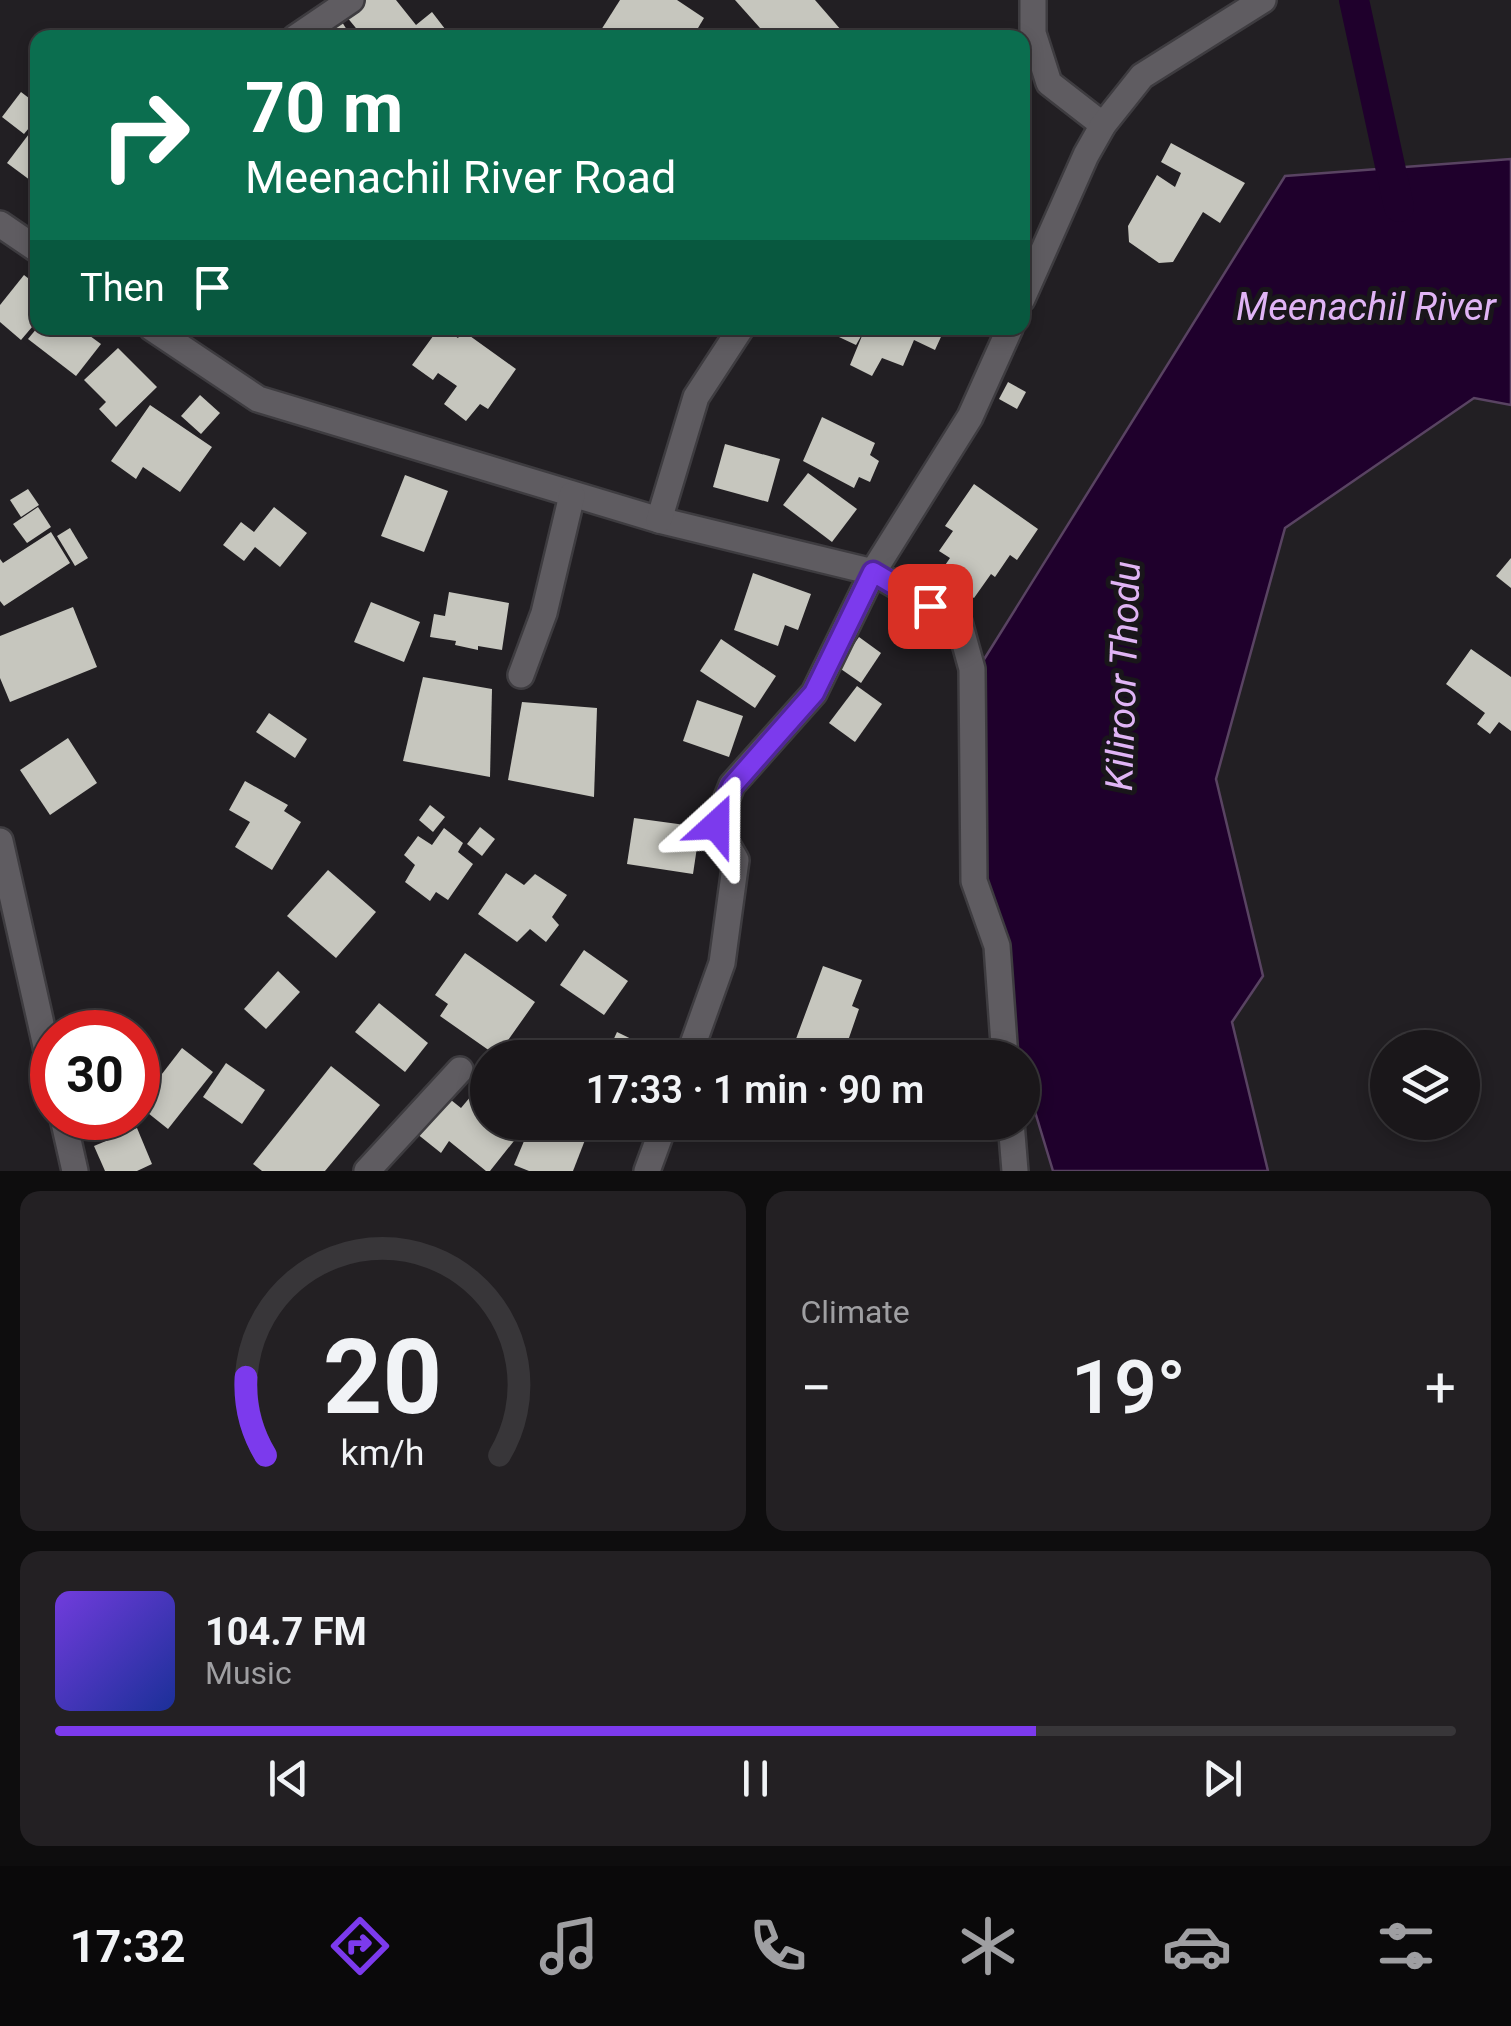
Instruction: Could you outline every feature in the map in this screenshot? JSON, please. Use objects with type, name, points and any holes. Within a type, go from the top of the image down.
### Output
[{"type":"street","points":[[307,30],[351,0]]},
{"type":"street","points":[[1033,0],[1032,33],[1049,83],[1103,124]]},
{"type":"street","points":[[1030,281],[1103,124],[1142,76],[1263,0]]},
{"type":"street","points":[[0,224],[30,245]]},
{"type":"street","points":[[162,335],[258,399],[659,520],[873,572],[959,622],[972,669],[974,881],[996,946],[1004,1040]]},
{"type":"street","points":[[659,520],[696,396],[736,335]]},
{"type":"street","points":[[694,1040],[722,963],[736,860],[716,825],[732,786],[814,693],[873,572],[970,417],[1007,335]]},
{"type":"street","points":[[520,675],[544,613],[572,495]]},
{"type":"street","points":[[0,844],[38,1010]]},
{"type":"street","points":[[366,1171],[460,1070]]},
{"type":"street","points":[[67,1140],[75,1171]]},
{"type":"street","points":[[647,1171],[658,1140]]},
{"type":"street","points":[[1012,1140],[1014,1171]]},
{"type":"water","name":"Meenachil River","points":[[1511,159],[1511,405],[1474,398],[1285,528],[1216,779],[1263,976],[1232,1022],[1268,1171],[1053,1171],[1040,1128],[1040,1040],[1013,1040],[965,886],[983,661],[1285,176]]},
{"type":"building","points":[[356,0],[396,0],[416,25],[432,12],[446,30],[357,30],[342,11]]},
{"type":"building","points":[[620,0],[677,0],[704,18],[697,30],[601,30]]},
{"type":"building","points":[[735,0],[815,0],[841,30],[762,30]]},
{"type":"building","points":[[342,22],[347,30],[330,30]]},
{"type":"building","points":[[21,92],[30,99],[30,127],[24,134],[2,117]]},
{"type":"building","points":[[30,133],[30,180],[7,163]]},
{"type":"building","points":[[1171,143],[1245,183],[1220,223],[1203,212],[1173,262],[1159,263],[1129,242],[1128,226],[1157,175],[1175,187],[1181,173],[1161,162]]},
{"type":"building","points":[[24,275],[30,280],[30,329],[21,340],[0,322],[0,305]]},
{"type":"building","points":[[31,335],[89,335],[101,344],[76,376],[28,339]]},
{"type":"building","points":[[434,335],[458,338],[469,335],[516,369],[488,409],[480,404],[466,421],[444,404],[457,386],[438,373],[433,380],[412,365]]},
{"type":"building","points":[[835,335],[862,335],[856,345]]},
{"type":"building","points":[[862,335],[942,335],[935,350],[914,340],[903,366],[882,358],[872,376],[850,365]]},
{"type":"building","points":[[118,348],[157,387],[116,427],[99,409],[106,402],[84,380]]},
{"type":"building","points":[[1008,382],[1026,392],[1017,409],[999,399]]},
{"type":"building","points":[[200,395],[220,413],[201,434],[181,416]]},
{"type":"building","points":[[150,405],[212,447],[180,492],[143,467],[136,479],[111,461]]},
{"type":"building","points":[[822,417],[875,443],[870,455],[879,461],[870,482],[859,477],[854,488],[803,461]]},
{"type":"building","points":[[725,444],[780,459],[768,502],[713,487]]},
{"type":"building","points":[[808,473],[857,509],[832,542],[783,505]]},
{"type":"building","points":[[405,475],[448,491],[424,552],[381,536]]},
{"type":"building","points":[[974,484],[1038,529],[1017,560],[1010,555],[974,598],[939,574],[950,558],[939,551],[953,531],[945,526]]},
{"type":"building","points":[[28,489],[39,505],[21,517],[10,500]]},
{"type":"building","points":[[38,507],[51,527],[27,543],[13,524]]},
{"type":"building","points":[[274,507],[307,533],[280,567],[255,547],[244,561],[223,545],[241,522],[254,532]]},
{"type":"building","points":[[70,528],[88,558],[75,566],[57,536]]},
{"type":"building","points":[[51,532],[70,563],[4,606],[0,601],[0,559],[3,563]]},
{"type":"building","points":[[1511,558],[1511,588],[1496,576]]},
{"type":"building","points":[[753,573],[811,594],[798,630],[785,625],[778,646],[734,630]]},
{"type":"building","points":[[449,592],[509,603],[502,650],[478,646],[478,650],[430,637],[434,614],[445,616]]},
{"type":"building","points":[[371,602],[420,622],[404,662],[354,642]]},
{"type":"building","points":[[73,607],[97,667],[10,702],[0,678],[0,636]]},
{"type":"building","points":[[859,637],[881,653],[861,683],[838,667]]},
{"type":"building","points":[[721,639],[776,676],[755,708],[700,671]]},
{"type":"building","points":[[1471,649],[1511,677],[1511,731],[1499,722],[1490,734],[1477,724],[1485,713],[1446,684]]},
{"type":"building","points":[[423,677],[492,689],[490,777],[403,761]]},
{"type":"building","points":[[857,686],[882,704],[855,742],[829,723]]},
{"type":"building","points":[[697,700],[743,716],[729,757],[683,741]]},
{"type":"building","points":[[522,702],[597,708],[594,797],[508,780]]},
{"type":"building","points":[[269,713],[307,739],[295,758],[256,732]]},
{"type":"building","points":[[68,738],[97,783],[50,815],[20,770]]},
{"type":"building","points":[[245,781],[288,805],[284,811],[301,822],[272,870],[235,847],[250,822],[229,810]]},
{"type":"building","points":[[430,805],[445,817],[433,832],[419,820]]},
{"type":"building","points":[[634,818],[700,827],[693,874],[627,864]]},
{"type":"building","points":[[480,827],[495,839],[482,856],[467,844]]},
{"type":"building","points":[[444,828],[463,843],[458,852],[473,864],[448,900],[436,892],[430,901],[405,882],[415,865],[404,855],[418,836],[432,845]]},
{"type":"building","points":[[328,870],[376,912],[336,958],[287,916]]},
{"type":"building","points":[[506,873],[524,885],[535,874],[567,895],[552,917],[559,925],[546,942],[530,929],[517,942],[478,914]]},
{"type":"building","points":[[584,950],[628,981],[604,1015],[560,985]]},
{"type":"building","points":[[465,953],[535,1002],[508,1040],[474,1040],[440,1016],[448,1004],[435,995]]},
{"type":"building","points":[[823,966],[862,980],[852,1006],[859,1009],[848,1040],[796,1040]]},
{"type":"building","points":[[278,971],[300,992],[266,1029],[244,1009]]},
{"type":"building","points":[[379,1003],[428,1043],[405,1072],[355,1032]]},
{"type":"building","points":[[617,1032],[633,1040],[613,1040]]},
{"type":"building","points":[[182,1048],[213,1072],[168,1129],[160,1123],[160,1076]]},
{"type":"building","points":[[226,1063],[265,1090],[242,1124],[203,1097]]},
{"type":"building","points":[[331,1066],[380,1105],[325,1171],[262,1171],[253,1164]]},
{"type":"building","points":[[441,1092],[461,1108],[470,1097],[470,1140],[515,1140],[490,1171],[449,1141],[441,1153],[411,1129]]},
{"type":"building","points":[[108,1140],[142,1140],[152,1164],[137,1171],[105,1171],[94,1146]]},
{"type":"building","points":[[524,1140],[585,1140],[573,1171],[529,1171],[514,1165]]},
{"type":"waterway","points":[[1354,0],[1399,207]]},
{"type":"route","points":[[716,825],[732,786],[814,693],[873,572],[930,606]]},
{"type":"water label","name":"Kiliroor Thodu","points":[[1123,676]]}]
